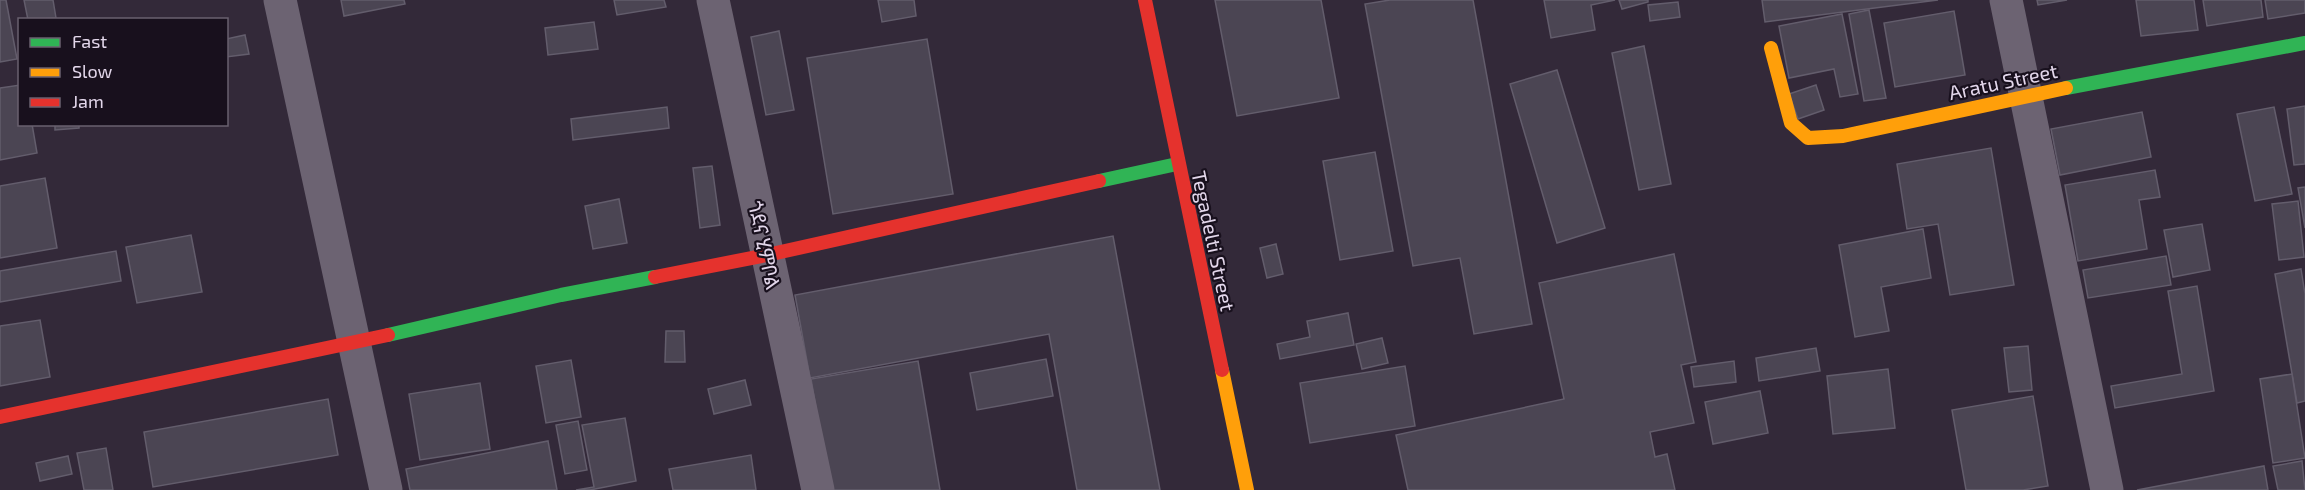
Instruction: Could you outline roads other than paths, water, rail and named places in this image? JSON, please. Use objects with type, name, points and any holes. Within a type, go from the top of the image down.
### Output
[{"type":"street","points":[[280,0],[352,344],[386,490]]},
{"type":"street","name":"ጎደና ሂምቦል","points":[[713,0],[818,490]]},
{"type":"street","name":"Tegadelti Street","points":[[1144,0],[1247,490]]},
{"type":"street","points":[[2006,0],[2108,490]]},
{"type":"street","name":"Aratu Street","points":[[1771,48],[1791,123],[1808,138],[1843,136],[2026,94],[2305,43]]},
{"type":"street","points":[[0,417],[352,344],[561,295],[767,255],[1177,164]]}]
